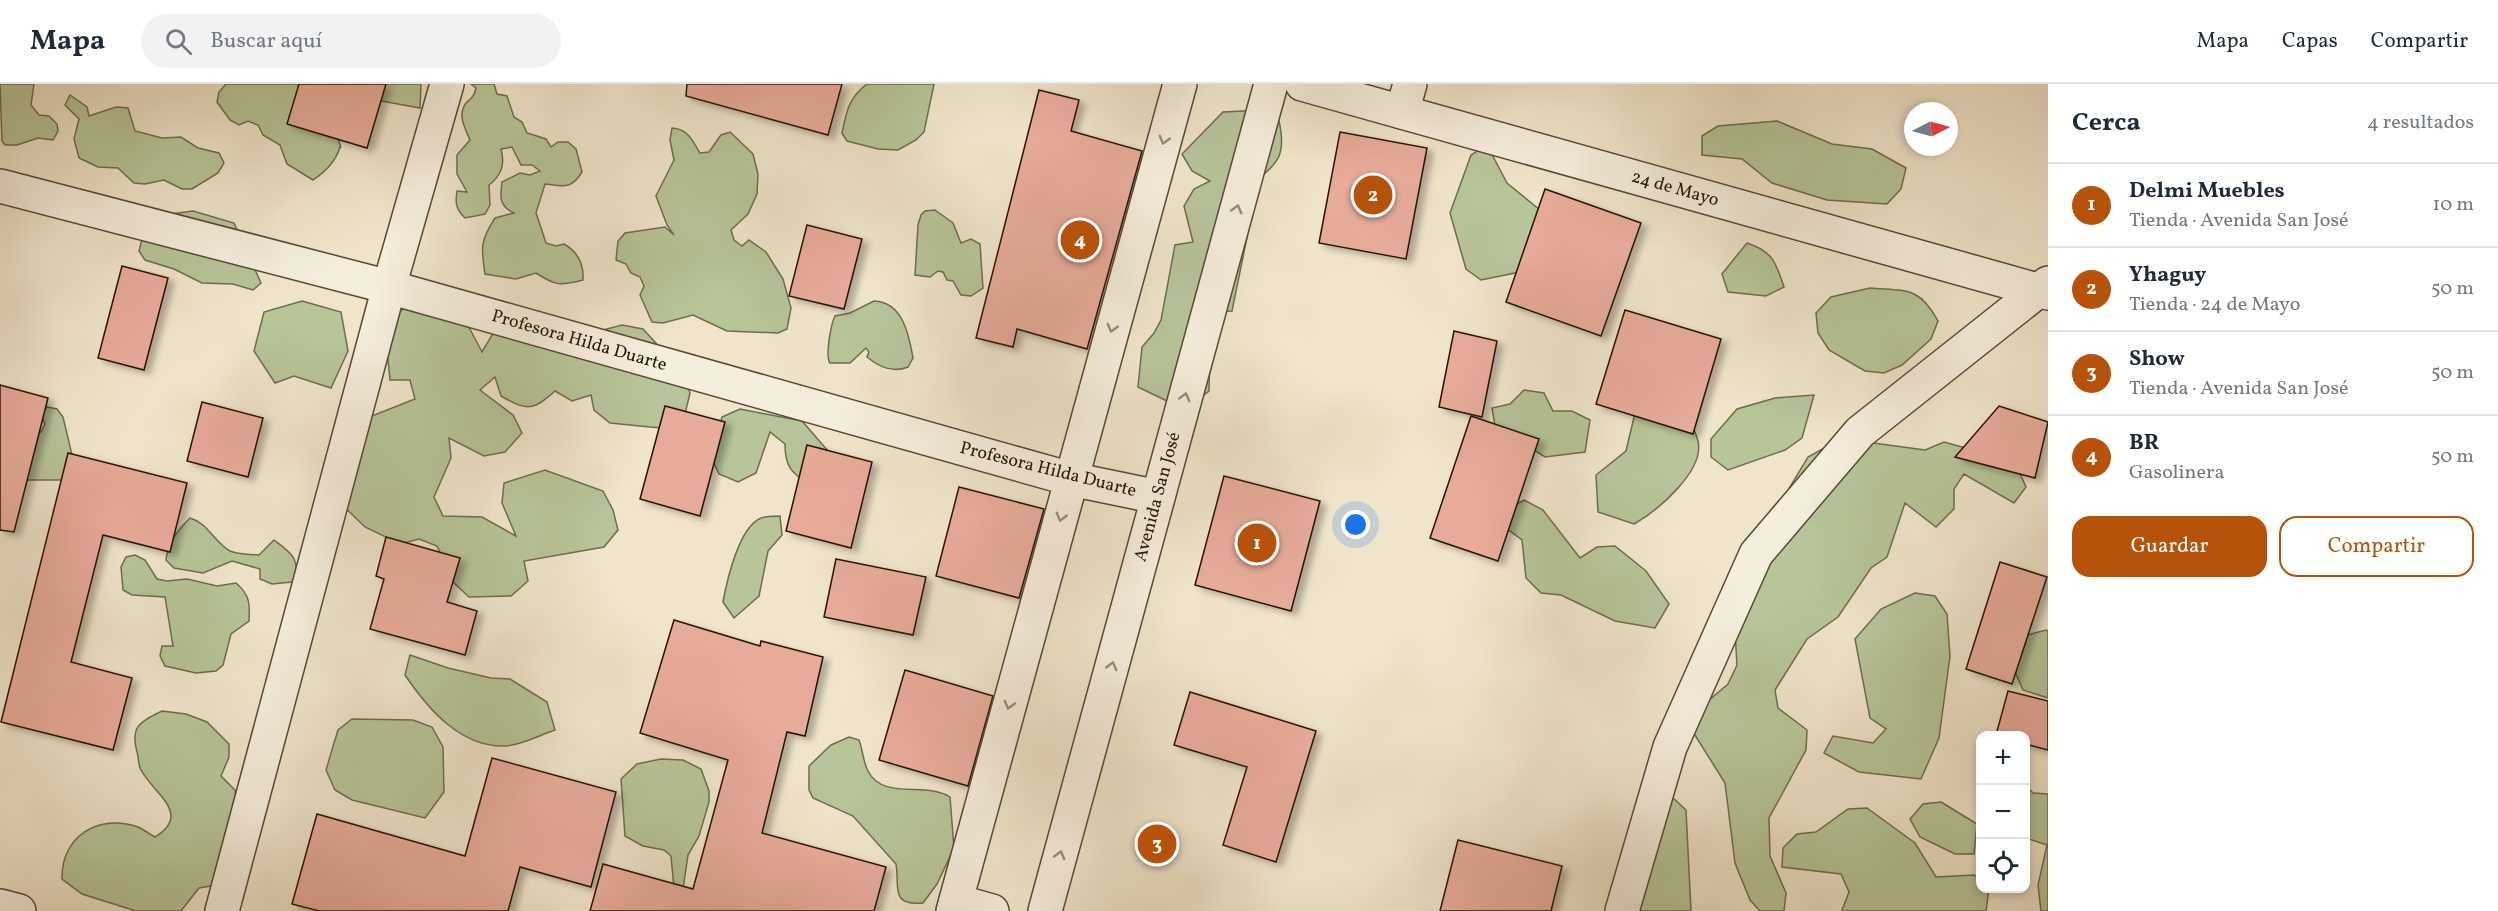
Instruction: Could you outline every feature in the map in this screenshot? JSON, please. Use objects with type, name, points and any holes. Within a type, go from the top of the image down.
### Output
[{"type":"street","points":[[222,911],[389,288],[447,84]]},
{"type":"street","points":[[992,911],[954,906],[1180,84]]},
{"type":"street","name":"Avenida San José","points":[[1045,911],[1271,84]]},
{"type":"street","name":"24 de Mayo","points":[[1302,84],[1406,98],[2045,289]]},
{"type":"street","name":"Profesora Hilda Duarte","points":[[0,186],[389,288],[1071,479],[1158,497]]},
{"type":"street","points":[[1622,911],[1670,747],[1756,554],[1860,432],[2045,289]]},
{"type":"street","points":[[0,906],[19,911]]},
{"type":"green space","points":[[0,84],[34,84],[31,105],[39,115],[49,116],[57,124],[58,131],[53,140],[38,138],[17,145],[5,145],[2,141]]},
{"type":"green space","points":[[226,84],[304,84],[338,138],[341,148],[326,170],[313,180],[287,164],[280,145],[263,135],[258,125],[248,121],[239,125],[230,120],[217,102],[219,92]]},
{"type":"green space","points":[[383,84],[421,84],[420,108],[381,101]]},
{"type":"green space","points":[[471,84],[494,84],[497,94],[507,96],[514,117],[522,122],[527,133],[546,139],[551,147],[558,142],[568,142],[576,149],[582,172],[574,182],[566,186],[545,184],[536,213],[546,243],[556,246],[564,244],[573,251],[581,264],[583,280],[558,284],[536,273],[516,279],[485,274],[482,251],[484,239],[495,218],[514,213],[503,204],[502,182],[520,173],[530,175],[540,171],[532,165],[521,165],[512,147],[501,149],[503,160],[501,169],[489,185],[490,205],[485,214],[465,218],[462,215],[457,206],[457,191],[467,192],[457,174],[457,155],[470,140],[464,126],[462,112],[466,103],[473,97],[476,88]]},
{"type":"green space","points":[[867,84],[934,84],[924,132],[916,140],[898,150],[878,149],[847,141],[842,133],[847,111],[852,100]]},
{"type":"green space","points":[[70,95],[87,107],[89,116],[116,107],[128,108],[135,131],[162,138],[181,137],[198,148],[219,153],[224,163],[218,173],[192,189],[182,189],[164,180],[145,184],[134,183],[118,168],[98,167],[79,158],[74,139],[79,119],[65,105]]},
{"type":"green space","points":[[1263,110],[1279,121],[1282,145],[1276,161],[1246,189],[1253,208],[1232,311],[1193,313],[1210,350],[1209,391],[1192,404],[1173,404],[1138,387],[1142,347],[1161,320],[1175,245],[1193,242],[1184,206],[1194,189],[1210,181],[1192,171],[1182,154],[1223,112]]},
{"type":"green space","points":[[1777,121],[1832,144],[1872,149],[1906,168],[1901,189],[1887,204],[1827,200],[1772,183],[1742,159],[1702,155],[1702,136],[1718,126]]},
{"type":"green space","points":[[672,128],[686,133],[700,153],[709,152],[721,135],[730,132],[753,154],[758,174],[757,194],[748,214],[731,230],[734,240],[742,246],[749,240],[766,252],[783,279],[791,308],[787,329],[778,333],[727,331],[693,315],[663,323],[652,322],[640,295],[644,286],[640,277],[631,273],[626,264],[616,260],[618,241],[625,233],[665,227],[674,235],[667,225],[656,196],[674,160],[670,140]]},
{"type":"green space","points":[[1487,145],[1507,183],[1540,210],[1520,272],[1481,280],[1466,269],[1450,213],[1471,155]]},
{"type":"green space","points":[[935,210],[953,223],[961,243],[971,239],[980,244],[983,288],[971,296],[961,295],[953,281],[947,280],[943,272],[938,271],[930,277],[915,275],[918,225],[921,215],[925,211]]},
{"type":"green space","points":[[193,211],[234,223],[261,283],[253,290],[233,284],[202,283],[174,269],[145,260],[139,251],[146,223],[155,216]]},
{"type":"green space","points":[[1747,243],[1768,254],[1784,287],[1766,296],[1728,292],[1722,274]]},
{"type":"green space","points":[[1870,288],[1910,292],[1924,302],[1938,321],[1931,339],[1902,365],[1884,373],[1865,371],[1829,350],[1818,333],[1816,313],[1831,297]]},
{"type":"green space","points":[[421,299],[462,314],[482,352],[502,318],[580,336],[622,325],[643,329],[684,374],[690,393],[685,414],[670,429],[610,423],[594,410],[591,395],[572,401],[555,391],[530,407],[517,404],[501,396],[495,377],[480,390],[513,415],[522,433],[505,452],[484,456],[449,438],[451,458],[434,497],[443,516],[482,517],[516,536],[502,503],[504,483],[545,470],[603,491],[613,510],[618,530],[604,547],[524,561],[528,581],[511,596],[469,597],[454,583],[437,546],[419,539],[400,544],[365,527],[335,498],[359,421],[415,399],[410,380],[390,380],[386,339],[388,318]]},
{"type":"green space","points":[[302,301],[341,312],[348,351],[331,388],[294,376],[275,383],[254,351],[264,312]]},
{"type":"green space","points":[[874,301],[892,307],[903,321],[913,358],[908,367],[892,369],[876,364],[867,357],[869,352],[866,348],[850,363],[830,363],[828,347],[835,316],[850,313]]},
{"type":"green space","points":[[1524,390],[1544,393],[1553,411],[1572,411],[1590,420],[1585,452],[1545,457],[1495,426],[1492,408],[1510,404]]},
{"type":"green space","points":[[1814,395],[1802,438],[1785,450],[1728,470],[1711,457],[1711,439],[1737,409],[1775,398]]},
{"type":"green space","points":[[1683,406],[1698,441],[1698,453],[1687,477],[1655,510],[1634,524],[1598,512],[1596,475],[1626,451],[1635,413]]},
{"type":"green space","points":[[47,407],[57,409],[63,417],[73,459],[67,480],[6,480],[0,470],[18,449],[41,432],[45,424],[41,415]]},
{"type":"green space","points":[[740,409],[802,421],[829,452],[809,484],[790,468],[786,458],[785,444],[770,432],[756,473],[738,482],[719,474],[711,457],[722,417]]},
{"type":"green space","points":[[1866,442],[1925,450],[1944,442],[2002,458],[2018,469],[2026,487],[2014,503],[1964,474],[1954,489],[1954,509],[1936,527],[1905,503],[1887,557],[1871,568],[1838,617],[1807,639],[1775,690],[1778,708],[1807,730],[1806,750],[1769,818],[1770,856],[1786,893],[1784,911],[1760,911],[1750,900],[1735,863],[1725,783],[1693,732],[1696,711],[1728,684],[1737,665],[1732,583],[1808,457],[1826,447]]},
{"type":"green space","points":[[1524,500],[1543,510],[1580,558],[1597,547],[1615,546],[1646,571],[1669,604],[1655,628],[1615,621],[1561,595],[1541,593],[1526,578],[1522,540],[1506,528],[1506,510]]},
{"type":"green space","points":[[768,516],[780,516],[782,535],[768,551],[759,596],[734,618],[723,602],[740,543],[753,523]]},
{"type":"green space","points":[[190,518],[202,524],[224,547],[233,552],[259,555],[274,540],[293,557],[296,568],[292,582],[272,584],[260,579],[260,569],[232,561],[203,573],[174,568],[166,560],[169,548],[177,532]]},
{"type":"green space","points":[[135,555],[145,560],[157,579],[167,581],[187,579],[217,586],[236,583],[247,596],[249,621],[231,634],[223,665],[216,671],[196,673],[165,666],[160,656],[162,646],[173,646],[165,597],[132,595],[123,590],[121,567],[126,557]]},
{"type":"green space","points":[[1915,593],[1935,596],[1947,614],[1950,656],[1939,738],[1921,779],[1859,772],[1824,753],[1833,736],[1873,743],[1886,729],[1870,718],[1855,639],[1881,609]]},
{"type":"green space","points":[[2048,631],[2048,698],[2023,690],[2015,672],[2027,635]]},
{"type":"green space","points":[[410,655],[448,668],[491,678],[510,679],[547,702],[555,730],[525,742],[506,746],[474,741],[447,724],[424,701],[405,675]]},
{"type":"green space","points":[[162,711],[186,714],[207,722],[229,744],[229,757],[221,776],[235,790],[239,830],[222,884],[199,888],[181,911],[136,911],[82,894],[62,879],[63,864],[75,840],[97,826],[123,823],[138,827],[155,837],[166,828],[171,820],[170,812],[161,795],[140,768],[135,743],[139,726]]},
{"type":"green space","points":[[352,719],[413,720],[432,727],[443,747],[444,792],[425,818],[352,800],[335,790],[326,770],[338,730]]},
{"type":"green space","points":[[849,737],[859,740],[865,764],[875,780],[894,788],[929,790],[950,797],[954,848],[937,884],[923,903],[912,903],[901,898],[897,887],[896,864],[853,816],[813,798],[809,790],[809,766],[831,745]]},
{"type":"green space","points":[[661,759],[683,760],[701,769],[709,791],[709,802],[699,836],[688,855],[680,909],[674,888],[671,856],[664,850],[643,846],[625,836],[621,779],[637,764]]},
{"type":"green space","points":[[2030,790],[2033,793],[2048,794],[2048,911],[2041,911],[2038,885],[2047,845],[2030,839]]},
{"type":"green space","points":[[1671,796],[1686,810],[1691,911],[1638,911]]},
{"type":"green space","points":[[1941,802],[1976,823],[1974,854],[1955,854],[1920,837],[1910,819],[1923,804]]},
{"type":"green space","points":[[1867,808],[1915,843],[1936,877],[1974,875],[1976,877],[1976,893],[1988,893],[1986,911],[1843,911],[1849,892],[1841,874],[1782,867],[1783,848],[1797,834],[1816,832],[1848,809]]},
{"type":"building","points":[[299,84],[386,84],[367,148],[287,124]]},
{"type":"building","points":[[687,84],[842,84],[828,135],[686,96]]},
{"type":"building","points":[[1039,90],[1079,100],[1071,131],[1142,151],[1087,349],[1017,329],[1013,347],[976,338]]},
{"type":"building","points":[[1340,132],[1427,148],[1406,259],[1319,243]]},
{"type":"building","points":[[1545,189],[1641,223],[1601,336],[1506,302]]},
{"type":"building","points":[[807,225],[862,239],[844,309],[789,296]]},
{"type":"building","points":[[122,266],[168,278],[144,370],[98,358]]},
{"type":"building","points":[[1625,310],[1721,339],[1693,434],[1596,404]]},
{"type":"building","points":[[1454,331],[1497,341],[1482,417],[1439,407]]},
{"type":"building","points":[[0,385],[48,398],[14,532],[0,530]]},
{"type":"building","points":[[202,402],[263,418],[248,477],[187,461]]},
{"type":"building","points":[[665,406],[725,422],[700,516],[640,499]]},
{"type":"building","points":[[1999,406],[2048,422],[2035,478],[1955,457]]},
{"type":"building","points":[[1471,416],[1539,439],[1498,561],[1430,538]]},
{"type":"building","points":[[807,445],[872,462],[851,548],[786,531]]},
{"type":"building","points":[[68,453],[187,483],[170,552],[103,535],[71,662],[132,678],[113,750],[1,722]]},
{"type":"building","points":[[1224,476],[1320,501],[1291,611],[1195,585]]},
{"type":"building","points":[[959,487],[1044,509],[1019,598],[936,576]]},
{"type":"building","points":[[386,537],[460,558],[447,602],[477,611],[465,655],[370,629],[384,579],[376,576]]},
{"type":"building","points":[[836,559],[926,577],[913,635],[824,617]]},
{"type":"building","points":[[2000,562],[2047,577],[2012,684],[1966,669]]},
{"type":"building","points":[[674,620],[760,646],[761,641],[823,657],[805,736],[787,732],[762,833],[886,867],[874,911],[590,911],[603,864],[693,889],[728,760],[640,733]]},
{"type":"building","points":[[905,670],[993,696],[968,786],[879,760]]},
{"type":"building","points":[[2008,691],[2048,701],[2048,750],[2030,745],[2030,731],[1997,731]]},
{"type":"building","points":[[1190,692],[1316,731],[1276,862],[1223,845],[1247,767],[1174,745]]},
{"type":"building","points":[[492,758],[616,792],[591,887],[520,867],[508,911],[319,911],[292,904],[317,814],[465,856]]},
{"type":"building","points":[[1458,840],[1562,866],[1551,911],[1440,911]]},
{"type":"place","name":"Yhaguy","points":[[1373,195]]},
{"type":"place","name":"BR","points":[[1080,240]]},
{"type":"place","name":"Delmi Muebles","points":[[1257,543]]},
{"type":"place","name":"Show","points":[[1157,844]]}]
